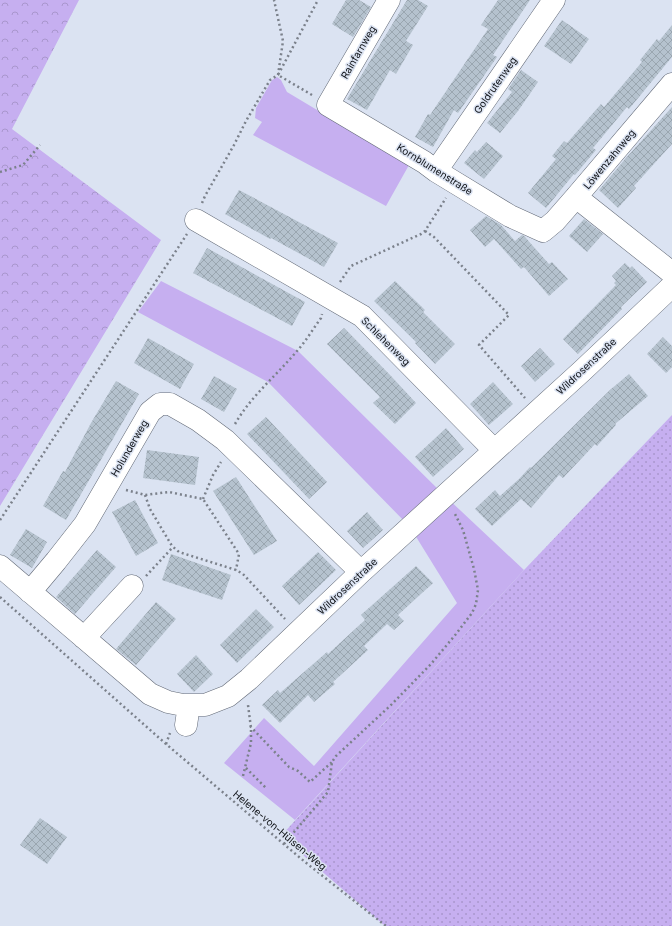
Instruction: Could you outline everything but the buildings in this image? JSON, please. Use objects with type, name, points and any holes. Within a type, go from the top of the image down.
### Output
[{"type":"street","name":"Rainfarnweg","points":[[328,105],[389,0]]},
{"type":"street","name":"Goldrutenweg","points":[[436,171],[554,0]]},
{"type":"street","name":"Löwenzahnweg","points":[[543,231],[554,222],[576,197],[672,84]]},
{"type":"street","name":"Kornblumenstraße","points":[[328,105],[424,162],[436,171],[510,216],[543,231]]},
{"type":"street","points":[[576,197],[672,273]]},
{"type":"street","name":"Schlehenweg","points":[[196,220],[362,316],[494,450]]},
{"type":"street","name":"Wildrosenstraße","points":[[0,566],[150,694],[168,702],[182,705],[187,715],[205,705],[228,696],[245,682],[361,572],[582,371],[672,286]]},
{"type":"street","name":"Holunderweg","points":[[30,592],[85,524],[150,412],[160,404],[170,404],[198,420],[225,440],[361,572]]},
{"type":"street","points":[[84,638],[132,586]]},
{"type":"path","points":[[274,0],[283,41],[278,75]]},
{"type":"path","points":[[0,520],[196,220],[205,196],[246,121],[270,80],[278,75],[318,0]]},
{"type":"path","points":[[278,75],[328,105]]},
{"type":"path","points":[[0,172],[23,165],[40,144]]},
{"type":"path","points":[[425,231],[434,237],[509,314],[479,345],[537,411]]},
{"type":"path","points":[[203,499],[213,475],[231,446]]},
{"type":"path","points":[[108,485],[145,495],[169,492],[203,499],[239,554],[236,570]]},
{"type":"path","points":[[145,495],[150,509],[173,547],[179,552],[236,570],[243,574],[298,632]]},
{"type":"path","points":[[250,726],[289,766],[298,771],[310,782],[391,706],[431,664],[472,613],[476,604],[478,590],[474,569],[463,530],[445,496]]},
{"type":"path","points":[[132,586],[136,587],[173,547]]},
{"type":"path","name":"Helene-von-Hülsen-Weg","points":[[0,597],[166,744],[284,844],[386,926]]},
{"type":"path","points":[[243,776],[251,743],[245,682]]},
{"type":"path","points":[[284,844],[328,792],[332,762]]},
{"type":"path","points":[[246,767],[266,788]]},
{"type":"green space","points":[[0,0],[79,0],[12,129],[161,240],[0,506]]},
{"type":"green space","points":[[277,77],[281,80],[287,92],[409,165],[386,206],[253,135],[262,122],[255,118],[256,108],[272,80]]},
{"type":"green space","points":[[161,281],[298,351],[445,496],[524,570],[295,820],[224,763],[264,718],[314,766],[457,603],[410,527],[268,382],[138,312]]},
{"type":"green space","points":[[672,415],[672,926],[385,926],[281,836],[524,570]]}]
